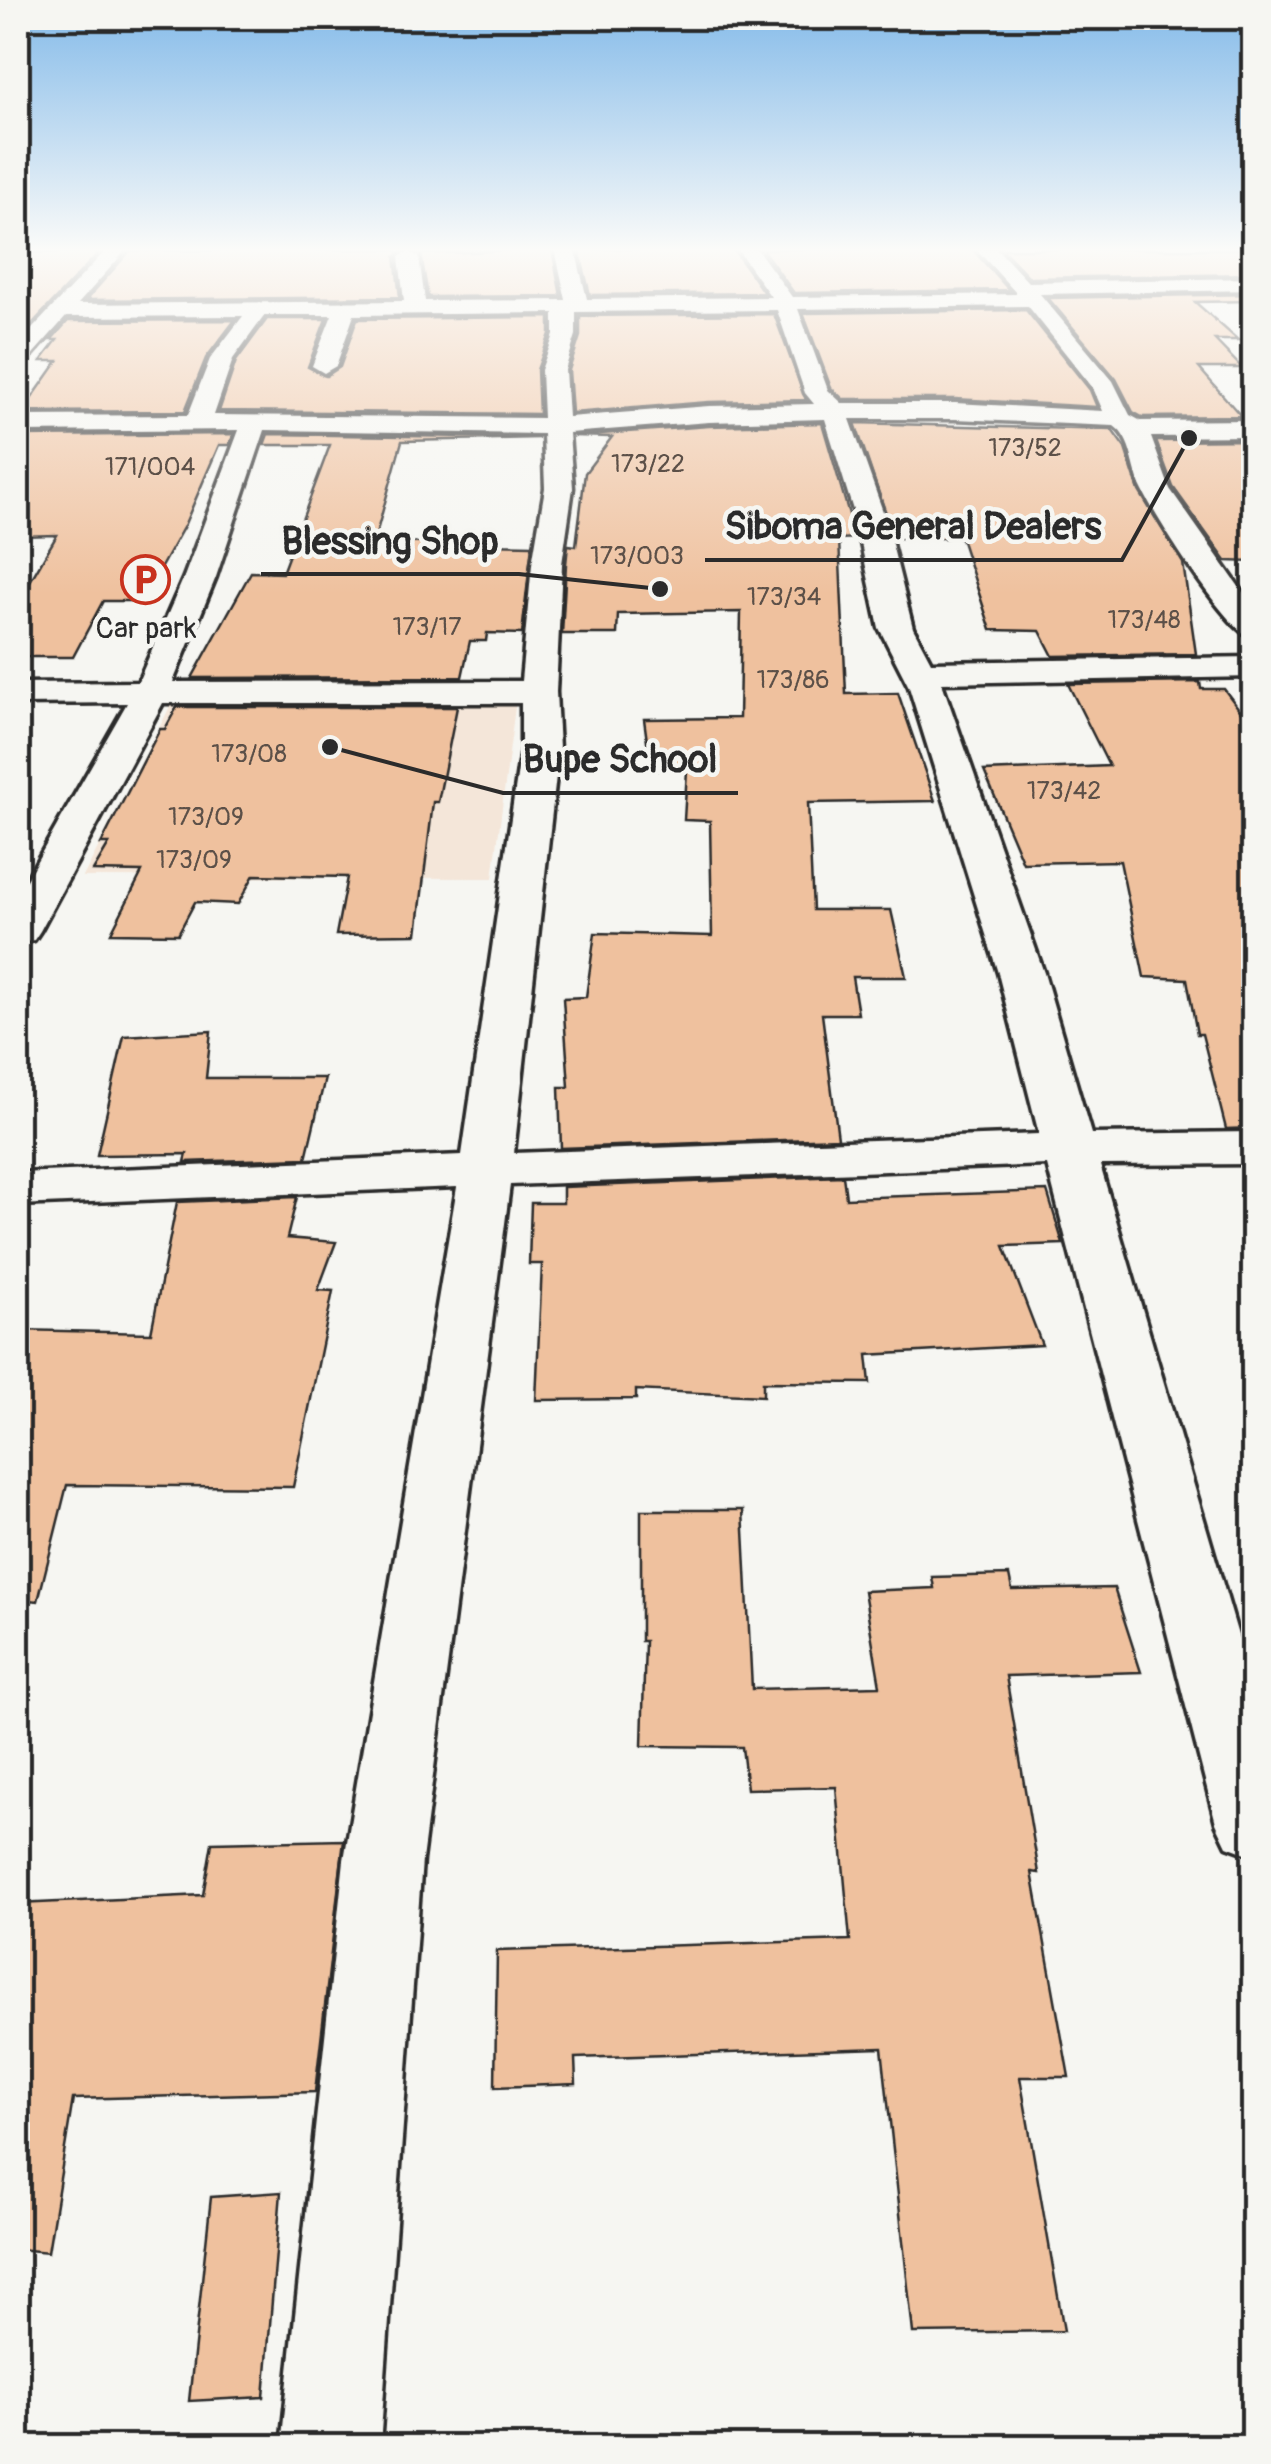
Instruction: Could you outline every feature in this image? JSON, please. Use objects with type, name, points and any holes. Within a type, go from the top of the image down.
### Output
[{"type":"street","points":[[198,423],[220,364]]},
{"type":"street","points":[[330,2446],[382,1860],[486,1169],[540,750],[538,692],[547,564],[559,488],[552,411],[555,364]]},
{"type":"street","points":[[807,364],[817,392],[836,411],[872,520],[896,628],[927,687],[1021,973],[1254,1823]]},
{"type":"street","points":[[1086,364],[1128,424],[1156,489],[1222,591],[1254,629]]},
{"type":"street","points":[[18,424],[556,426],[710,414],[955,411],[1128,424],[1254,428]]},
{"type":"street","points":[[18,931],[150,695],[200,577],[255,422]]},
{"type":"street","points":[[918,672],[1254,668]]},
{"type":"street","points":[[18,693],[538,692]]},
{"type":"street","points":[[18,1189],[982,1150],[1254,1148]]},
{"type":"shaded area","points":[[179,689],[517,691],[493,878],[83,877]]},
{"type":"building","points":[[56,364],[204,364],[185,411],[22,412]]},
{"type":"building","points":[[235,364],[309,364],[308,367],[326,376],[340,367],[539,364],[539,414],[219,411]]},
{"type":"building","points":[[571,364],[793,364],[806,400],[709,402],[572,413]]},
{"type":"building","points":[[822,364],[1069,364],[1090,390],[1097,407],[955,399],[843,399],[831,388]]},
{"type":"building","points":[[1103,364],[1238,364],[1242,368],[1199,368],[1241,416],[1142,417],[1133,412]]},
{"type":"building","points":[[822,423],[856,538],[839,539],[846,694],[898,693],[935,801],[808,803],[813,910],[891,910],[906,977],[852,977],[858,1014],[822,1014],[838,1138],[561,1148],[559,1087],[569,1087],[563,998],[586,997],[595,933],[712,936],[710,821],[684,820],[687,770],[651,771],[644,719],[739,718],[741,612],[618,614],[617,634],[562,634],[568,545],[576,546],[585,473],[612,437],[573,436]]},
{"type":"building","points":[[855,423],[1112,430],[1125,448],[1139,491],[1183,563],[1196,654],[1053,656],[1040,631],[991,630],[961,538],[894,538]]},
{"type":"building","points":[[234,434],[229,445],[219,445],[184,526],[142,601],[103,601],[73,657],[18,657],[18,602],[57,535],[18,536],[18,436]]},
{"type":"building","points":[[268,434],[539,438],[402,441],[374,542],[532,545],[522,634],[487,633],[486,641],[470,641],[462,677],[192,678],[251,572],[282,573],[330,445],[264,445]]},
{"type":"building","points":[[1254,440],[1254,562],[1226,561],[1173,487],[1156,441]]},
{"type":"building","points":[[1200,682],[1201,689],[1224,689],[1254,729],[1254,1128],[1226,1129],[1202,1034],[1197,1034],[1187,979],[1144,977],[1120,861],[1023,863],[984,771],[1109,766],[1068,684]]},
{"type":"building","points":[[177,707],[457,707],[438,802],[433,802],[417,934],[336,935],[347,877],[254,875],[238,904],[195,902],[178,934],[111,933],[142,872],[93,871],[109,844],[101,844],[160,729],[165,729]]},
{"type":"building","points":[[211,1031],[206,1078],[325,1078],[306,1158],[185,1162],[187,1154],[97,1155],[124,1036]]},
{"type":"building","points":[[843,1176],[846,1198],[1047,1191],[1063,1244],[1004,1246],[1042,1345],[867,1355],[870,1383],[763,1382],[763,1396],[636,1390],[636,1399],[536,1400],[542,1264],[529,1264],[531,1203],[563,1203],[563,1187]]},
{"type":"building","points":[[297,1197],[287,1238],[336,1242],[318,1290],[333,1291],[293,1487],[67,1485],[38,1601],[18,1599],[18,1330],[151,1333],[177,1202]]},
{"type":"building","points":[[641,1510],[743,1510],[752,1689],[880,1686],[864,1591],[934,1588],[932,1577],[1009,1575],[1012,1590],[1114,1588],[1141,1672],[1006,1676],[1039,1873],[1032,1872],[1069,2077],[1020,2077],[1064,2331],[913,2333],[882,2048],[575,2058],[576,2084],[495,2087],[497,1951],[850,1940],[836,1787],[747,1789],[742,1747],[642,1746],[645,1641],[641,1641]]},
{"type":"building","points":[[344,1840],[315,2092],[73,2099],[48,2252],[18,2249],[18,1904],[203,1895],[212,1843]]},
{"type":"building","points":[[281,2192],[264,2397],[189,2401],[211,2197]]},
{"type":"place","name":"Siboma General Dealers","points":[[1189,438]]},
{"type":"place","name":"Car park","points":[[146,579]]},
{"type":"place","name":"Blessing Shop","points":[[660,589]]},
{"type":"place","name":"Bupe School","points":[[330,747]]}]
